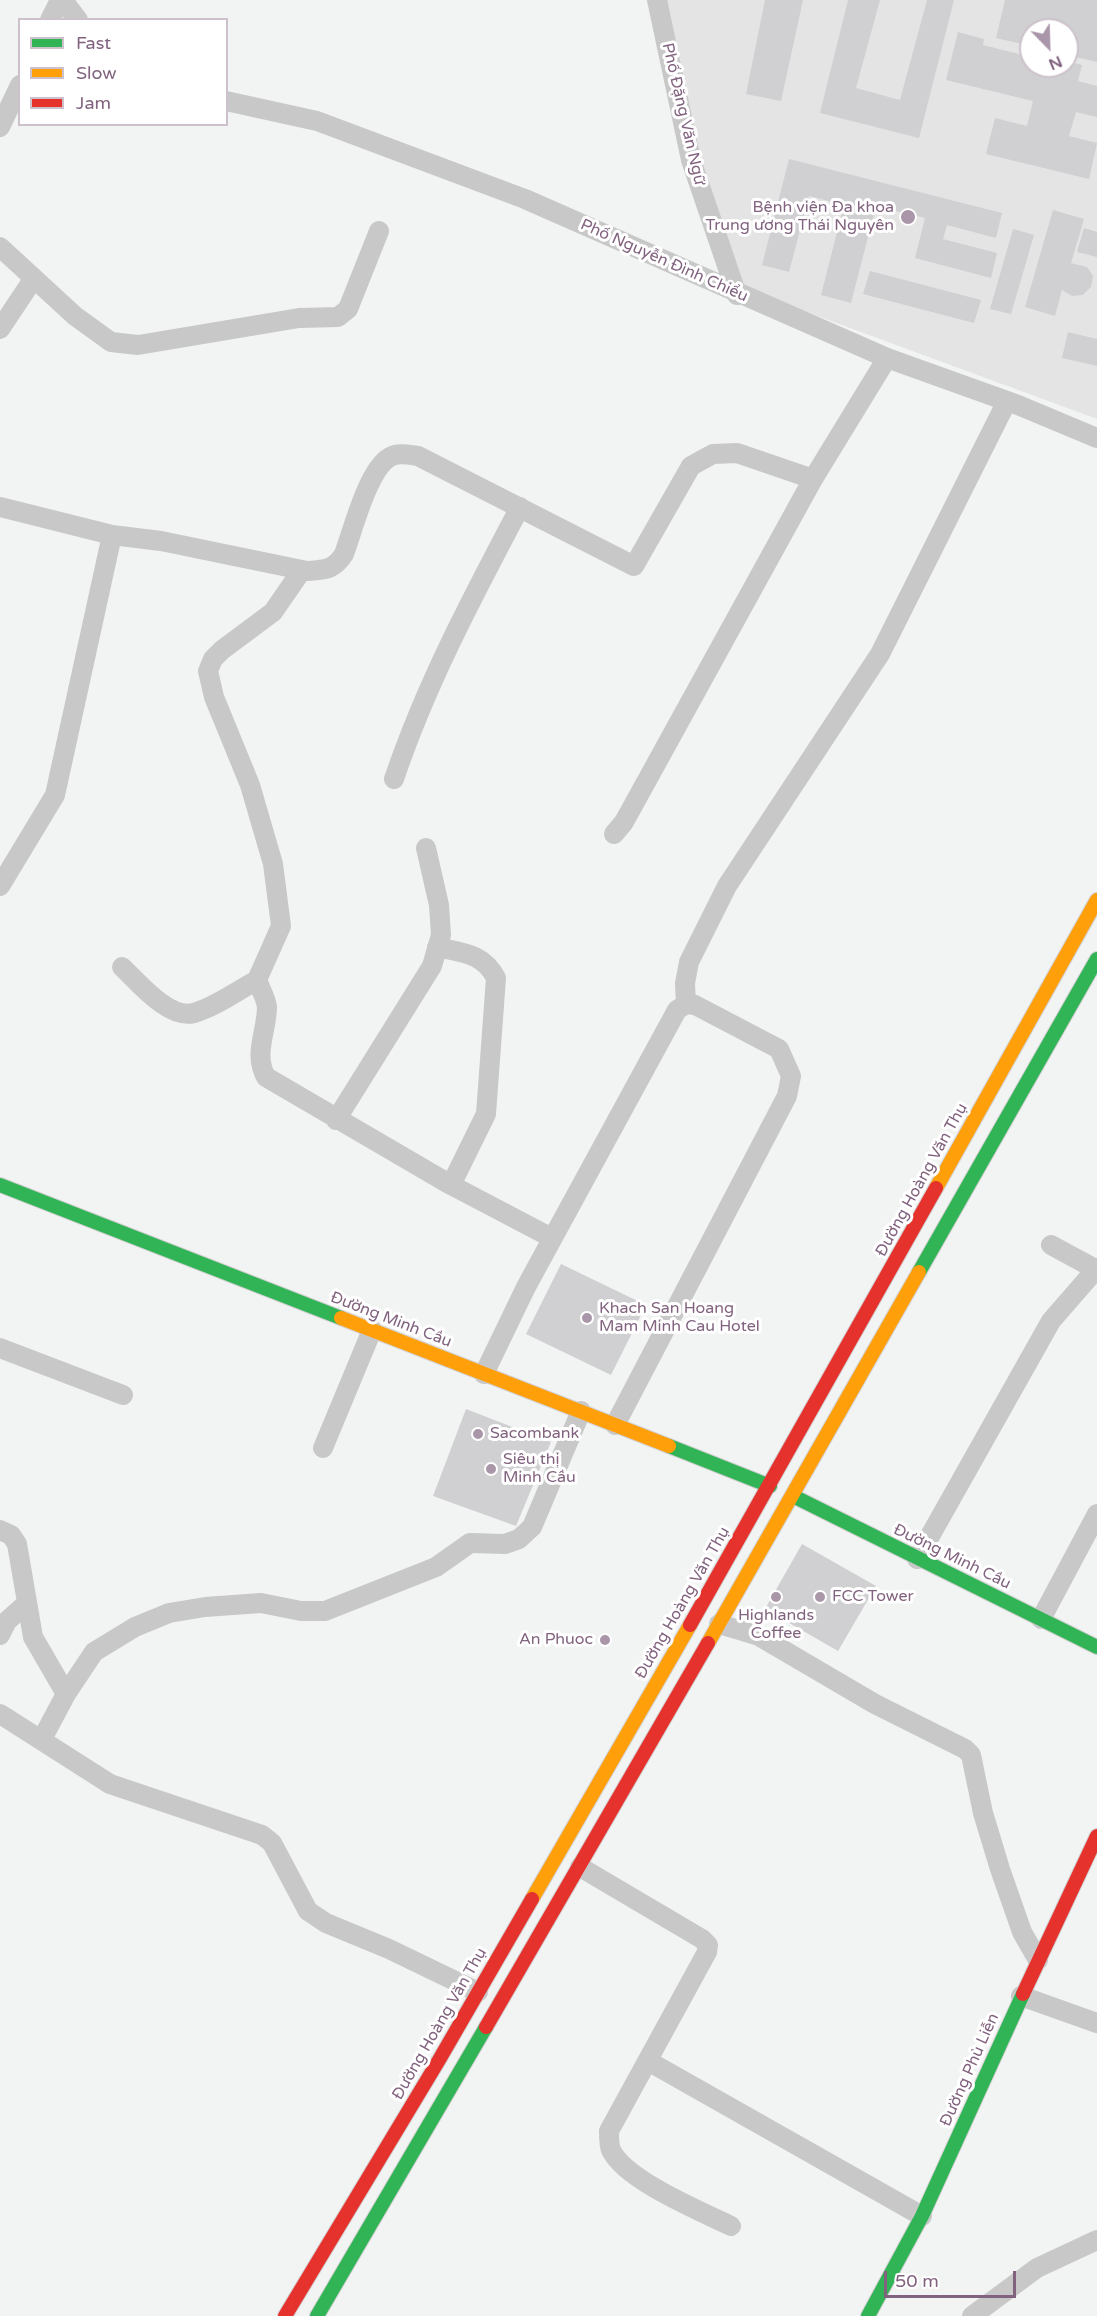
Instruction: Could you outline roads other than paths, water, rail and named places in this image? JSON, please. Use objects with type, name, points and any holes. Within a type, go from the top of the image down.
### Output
[{"type":"main road","name":"Đường Hoàng Văn Thụ","points":[[285,2316],[478,1992],[770,1486],[1097,900]]},
{"type":"main road","points":[[317,2316],[793,1496],[1097,959]]},
{"type":"main road","points":[[1029,1022],[1054,1037]]},
{"type":"main road","name":"Đường Minh Cầu","points":[[0,1185],[770,1486],[1097,1647]]},
{"type":"main road","name":"Đường Phù Liễn","points":[[868,2316],[922,2217],[1021,1996],[1097,1836]]},
{"type":"main road","points":[[548,1870],[575,1875]]},
{"type":"main road","points":[[328,2245],[350,2259]]},
{"type":"street","points":[[51,18],[61,0],[76,18]]},
{"type":"street","name":"Phố Đặng Văn Ngữ","points":[[657,0],[691,160],[737,294]]},
{"type":"street","points":[[0,127],[18,89]]},
{"type":"street","name":"Phố Nguyễn Đình Chiểu","points":[[228,101],[316,121],[525,199],[887,358],[1007,401],[1097,438]]},
{"type":"street","points":[[0,247],[75,316],[111,342],[138,345],[299,318],[338,317],[348,309],[379,231]]},
{"type":"street","points":[[0,329],[34,278]]},
{"type":"street","points":[[614,834],[624,822],[813,479],[887,358]]},
{"type":"street","points":[[686,1004],[685,983],[688,962],[727,886],[880,654],[1007,401]]},
{"type":"street","points":[[0,507],[112,535],[161,541],[302,570],[329,570],[338,563],[375,472],[390,456],[418,456],[634,566],[691,466],[713,454],[737,453],[813,479]]},
{"type":"street","points":[[394,779],[412,726],[448,644],[520,507]]},
{"type":"street","points":[[0,886],[55,795],[112,535]]},
{"type":"street","points":[[122,967],[155,1000],[177,1012],[193,1014],[257,980],[281,926],[273,864],[250,784],[213,697],[208,671],[213,659],[222,650],[273,612],[302,570]]},
{"type":"street","points":[[336,1120],[432,966],[441,935],[439,905],[426,848]]},
{"type":"street","points":[[437,947],[474,956],[488,963],[496,978],[486,1114],[451,1185]]},
{"type":"street","points":[[257,980],[267,1006],[260,1052],[261,1068],[266,1077],[336,1120],[451,1185],[552,1238]]},
{"type":"street","points":[[484,1374],[552,1238],[677,1010],[686,1004],[695,1005],[779,1049],[787,1061],[791,1076],[787,1096],[615,1425]]},
{"type":"street","points":[[917,1559],[1051,1321],[1097,1269],[1051,1245]]},
{"type":"street","points":[[323,1448],[372,1330]]},
{"type":"street","points":[[0,1348],[123,1395]]},
{"type":"street","points":[[42,1739],[66,1694],[94,1652],[135,1628],[169,1613],[205,1607],[261,1603],[301,1611],[325,1611],[436,1567],[470,1543],[505,1544],[519,1539],[532,1527],[581,1412]]},
{"type":"street","points":[[1041,1619],[1097,1514]]},
{"type":"street","points":[[0,1530],[10,1535],[17,1544],[33,1637],[66,1694]]},
{"type":"street","points":[[0,1635],[7,1621],[26,1604]]},
{"type":"street","points":[[719,1624],[767,1640],[875,1704],[965,1749],[970,1755],[999,1869],[1024,1937],[1038,1960]]},
{"type":"street","points":[[0,1714],[111,1784],[262,1835],[272,1843],[308,1911],[326,1923],[389,1949],[478,1992]]},
{"type":"street","points":[[575,1875],[702,1939],[708,1945],[707,1952],[609,2131],[610,2149],[623,2164],[655,2188],[730,2226]]},
{"type":"street","points":[[1021,1996],[1097,2023]]},
{"type":"street","points":[[648,2061],[922,2217]]},
{"type":"street","points":[[972,2316],[1037,2268],[1097,2240]]},
{"type":"place","name":"Bệnh viện Đa khoa Trung ương Thái Nguyên","points":[[908,217]]},
{"type":"place","name":"Khach San Hoang Mam Minh Cau Hotel","points":[[587,1318]]},
{"type":"place","name":"Sacombank","points":[[478,1434]]},
{"type":"place","name":"Siêu thị Minh Cầu","points":[[491,1469]]},
{"type":"place","name":"Highlands Coffee","points":[[776,1597]]},
{"type":"place","name":"FCC Tower","points":[[820,1597]]},
{"type":"place","name":"An Phuoc","points":[[605,1640]]}]
